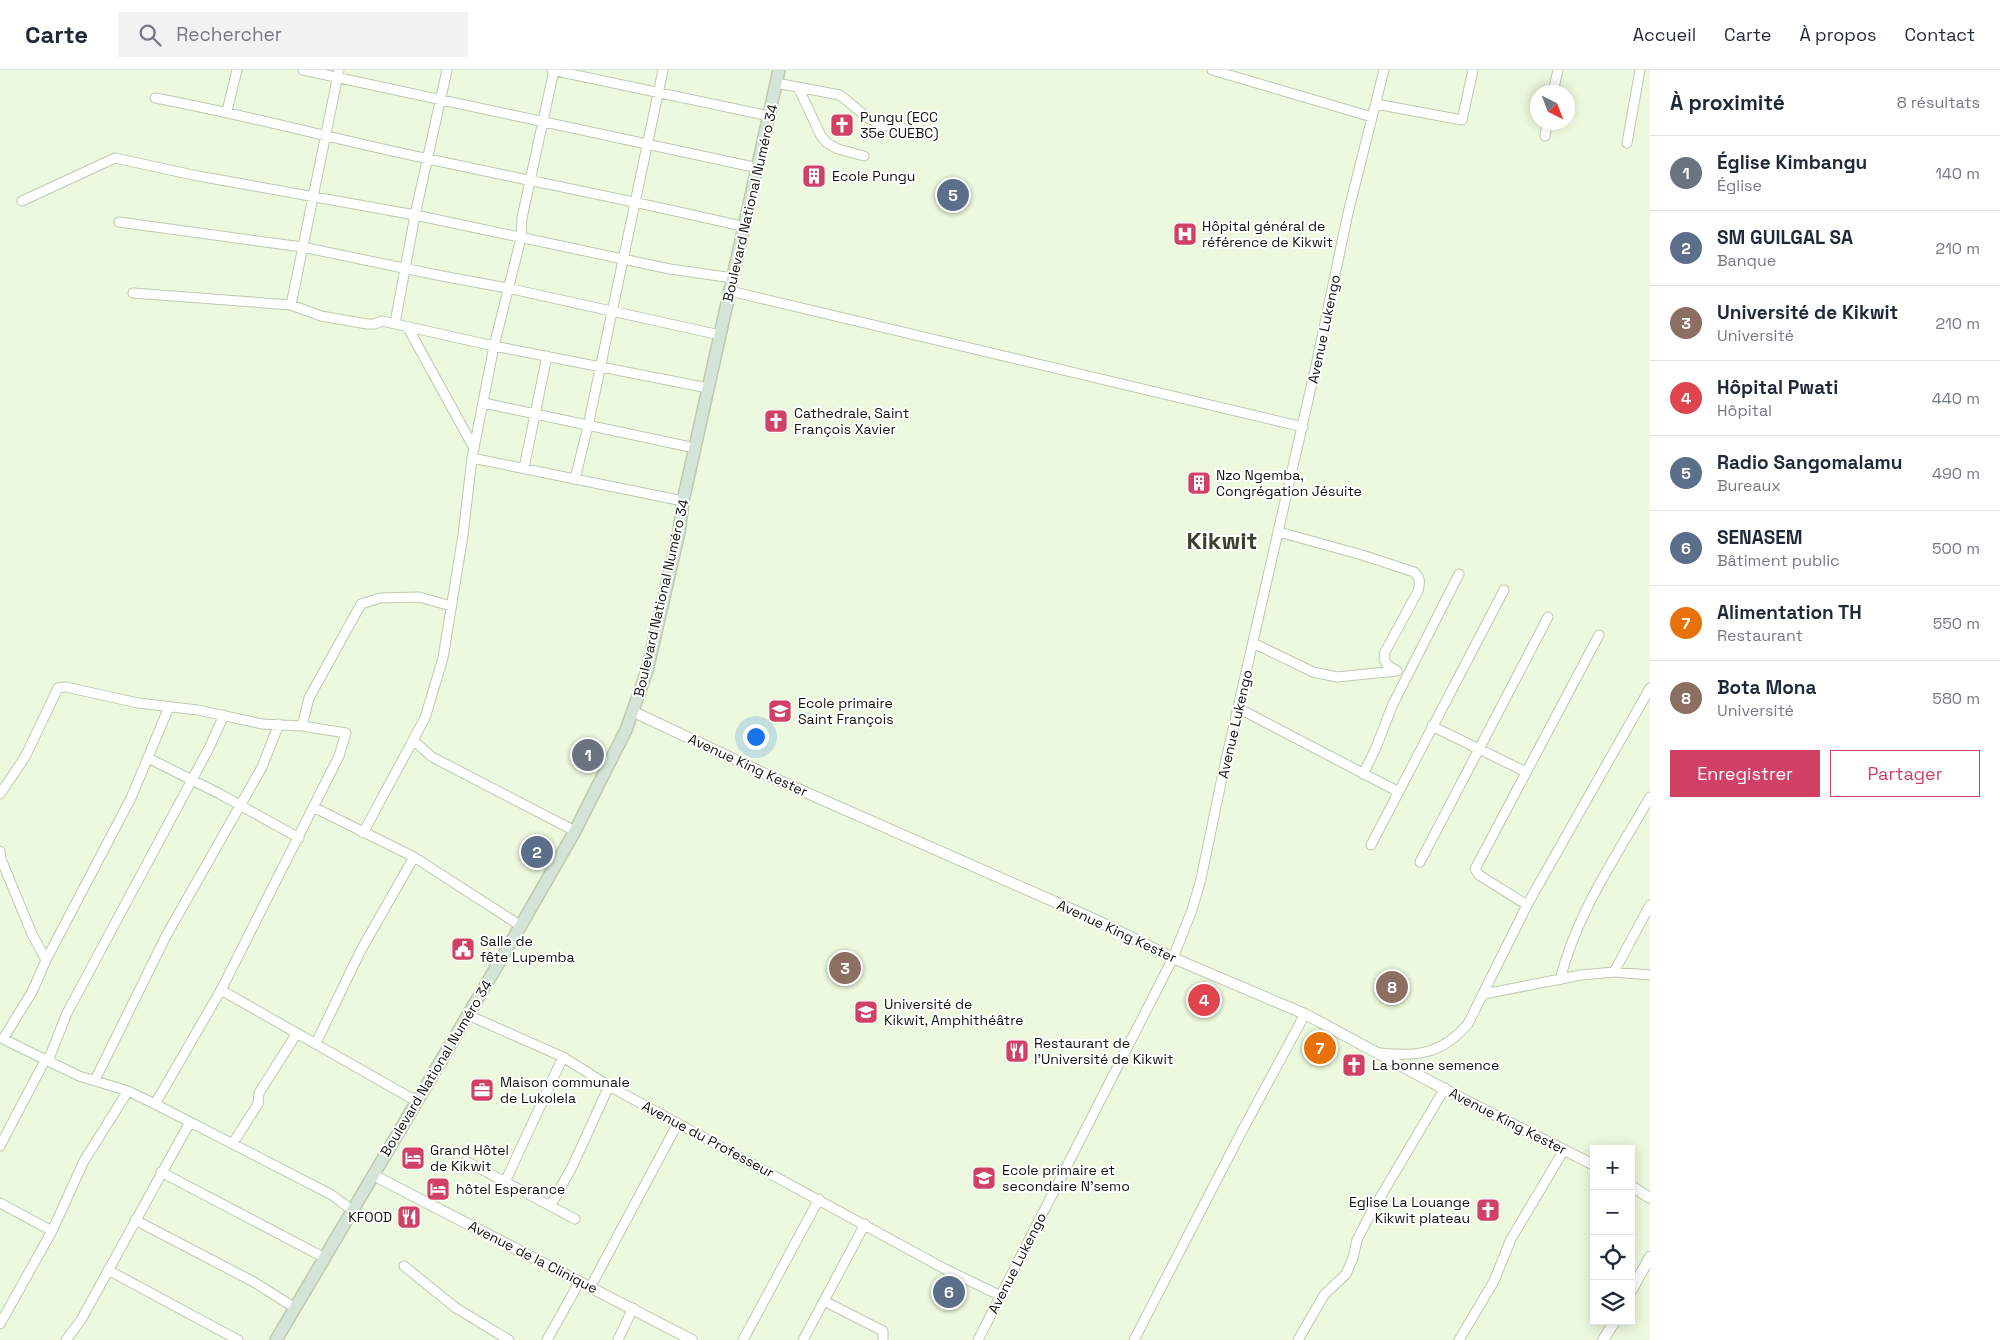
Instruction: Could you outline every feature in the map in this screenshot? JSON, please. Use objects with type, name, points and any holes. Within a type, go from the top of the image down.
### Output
[{"type":"main road","name":"Boulevard National Numéro 34","points":[[276,1340],[521,926],[574,832],[634,712],[649,662],[679,532],[683,500],[779,70]]},
{"type":"street","points":[[227,111],[237,70]]},
{"type":"street","points":[[303,70],[338,74],[440,100],[758,168]]},
{"type":"street","points":[[395,323],[415,215],[447,70]]},
{"type":"street","points":[[363,833],[425,718],[443,658],[472,458],[494,346],[521,238],[522,218],[554,70],[769,116]]},
{"type":"street","points":[[575,479],[601,367],[646,144],[663,70]]},
{"type":"street","points":[[1212,70],[1372,117]]},
{"type":"street","points":[[1376,104],[1462,120],[1473,70]]},
{"type":"street","points":[[1555,85],[1558,70]]},
{"type":"street","points":[[1627,143],[1640,70]]},
{"type":"street","name":"Avenue Lukengo","points":[[978,1340],[1173,958],[1192,910],[1201,879],[1279,532],[1348,213],[1376,104],[1381,72]]},
{"type":"street","points":[[291,305],[338,74]]},
{"type":"street","points":[[776,83],[840,95],[868,118],[882,125],[903,128]]},
{"type":"street","points":[[798,87],[827,143],[864,156]]},
{"type":"street","points":[[155,98],[227,111],[428,159],[635,200],[744,227]]},
{"type":"street","points":[[1545,136],[1546,130]]},
{"type":"street","points":[[22,200],[115,158],[194,175],[313,195],[415,215],[622,259],[733,278]]},
{"type":"street","points":[[119,222],[302,246],[507,288],[720,335]]},
{"type":"street","points":[[730,291],[1302,427]]},
{"type":"street","points":[[133,293],[291,305],[321,316],[367,324],[375,324],[382,321],[395,323],[408,328],[494,346],[708,388]]},
{"type":"street","points":[[408,328],[474,448]]},
{"type":"street","points":[[524,468],[547,356]]},
{"type":"street","points":[[484,403],[696,448]]},
{"type":"street","points":[[472,458],[683,500]]},
{"type":"street","points":[[1279,532],[1362,555],[1414,572],[1418,576],[1420,583],[1418,591],[1385,652],[1384,660],[1387,665],[1397,671]]},
{"type":"street","points":[[1363,774],[1375,750],[1393,704],[1459,574]]},
{"type":"street","points":[[1371,845],[1397,791],[1504,590]]},
{"type":"street","points":[[302,726],[309,698],[361,604],[380,598],[419,597],[451,606]]},
{"type":"street","points":[[1420,862],[1548,617]]},
{"type":"street","points":[[1528,905],[1475,872],[1599,635]]},
{"type":"street","points":[[1253,643],[1313,672],[1336,677],[1410,671]]},
{"type":"street","points":[[0,794],[25,756],[58,688],[66,687],[138,703],[224,715],[262,724],[302,726],[346,733],[339,756],[221,990],[155,1104]]},
{"type":"street","points":[[1380,1053],[1407,1056],[1430,1052],[1459,1035],[1468,1024],[1484,994],[1493,971],[1528,905],[1650,688]]},
{"type":"street","points":[[169,707],[131,798],[46,960],[32,992],[3,1039],[45,1063],[128,1091],[155,1104],[186,1122],[190,1122],[233,1143],[332,1195],[353,1211]]},
{"type":"street","points":[[1238,708],[1397,791]]},
{"type":"street","name":"Avenue King Kester","points":[[634,712],[767,775],[1096,920],[1173,958],[1305,1014],[1461,1098],[1590,1163]]},
{"type":"street","points":[[0,1146],[45,1063],[67,1014],[192,780],[224,715]]},
{"type":"street","points":[[95,1080],[166,936],[262,767],[279,724]]},
{"type":"street","points":[[1432,726],[1526,772]]},
{"type":"street","points":[[414,741],[432,757],[574,832]]},
{"type":"street","points":[[148,758],[240,805],[299,838]]},
{"type":"street","points":[[1560,980],[1580,922],[1650,797]]},
{"type":"street","points":[[313,807],[414,857],[521,926]]},
{"type":"street","points":[[0,850],[1,859],[32,934],[46,960]]},
{"type":"street","points":[[316,1043],[361,950],[414,857]]},
{"type":"street","points":[[1614,972],[1650,905]]},
{"type":"street","points":[[1484,994],[1581,975],[1614,972],[1650,976]]},
{"type":"street","points":[[221,990],[416,1101]]},
{"type":"street","points":[[1134,1340],[1305,1014]]},
{"type":"street","name":"Avenue du Professeur","points":[[468,1015],[562,1057],[609,1086],[1000,1296]]},
{"type":"street","points":[[233,1143],[258,1104],[259,1093],[297,1033]]},
{"type":"street","points":[[505,1182],[562,1057]]},
{"type":"street","points":[[551,1205],[573,1165],[609,1086]]},
{"type":"street","points":[[1298,1340],[1324,1295],[1346,1274],[1353,1258],[1357,1240],[1372,1210],[1444,1088]]},
{"type":"street","points":[[0,1324],[52,1231],[84,1161],[128,1091]]},
{"type":"street","points":[[66,1340],[108,1270],[190,1122]]},
{"type":"street","points":[[591,1286],[678,1123]]},
{"type":"street","points":[[1459,1340],[1494,1281],[1511,1239],[1564,1150]]},
{"type":"street","points":[[466,1160],[575,1219]]},
{"type":"street","points":[[161,1172],[325,1258]]},
{"type":"street","name":"Avenue de la Clinique","points":[[373,1175],[634,1308],[692,1340]]},
{"type":"street","points":[[1635,1189],[1650,1198]]},
{"type":"street","points":[[743,1340],[819,1199]]},
{"type":"street","points":[[0,1203],[52,1231]]},
{"type":"street","points":[[135,1220],[254,1282],[295,1308]]},
{"type":"street","points":[[803,1340],[866,1224]]},
{"type":"street","points":[[1635,1284],[1650,1257]]},
{"type":"street","points":[[404,1266],[456,1308],[509,1340]]},
{"type":"street","points":[[108,1270],[238,1340]]},
{"type":"street","points":[[546,1340],[580,1281]]},
{"type":"street","points":[[824,1301],[884,1331],[882,1340]]},
{"type":"street","points":[[618,1340],[634,1308]]},
{"type":"street","points":[[1603,1340],[1612,1325]]},
{"type":"place","name":"Pungu (ECC 35e CUEBC)","points":[[842,125]]},
{"type":"place","name":"Ecole Pungu","points":[[814,176]]},
{"type":"place","name":"Radio Sangomalamu","points":[[953,195]]},
{"type":"place","name":"Hôpital général de référence de Kikwit","points":[[1185,234]]},
{"type":"place","name":"Cathedrale, Saint François Xavier","points":[[776,421]]},
{"type":"place","name":"Nzo Ngemba, Congrégation Jésuite","points":[[1199,483]]},
{"type":"place","name":"Ecole primaire Saint François","points":[[780,711]]},
{"type":"place","name":"Église Kimbangu","points":[[588,755]]},
{"type":"place","name":"SM GUILGAL SA","points":[[537,852]]},
{"type":"place","name":"Salle de fête Lupemba","points":[[463,949]]},
{"type":"place","name":"Université de Kikwit","points":[[845,968]]},
{"type":"place","name":"Bota Mona","points":[[1392,987]]},
{"type":"place","name":"Hôpital Pwati","points":[[1204,1000]]},
{"type":"place","name":"Université de Kikwit, Amphithéâtre","points":[[866,1012]]},
{"type":"place","name":"Alimentation TH","points":[[1320,1048]]},
{"type":"place","name":"Restaurant de l'Université de Kikwit","points":[[1017,1051]]},
{"type":"place","name":"La bonne semence","points":[[1354,1065]]},
{"type":"place","name":"Maison communale de Lukolela","points":[[482,1090]]},
{"type":"place","name":"Grand Hôtel de Kikwit","points":[[413,1158]]},
{"type":"place","name":"Ecole primaire et secondaire N'semo","points":[[984,1178]]},
{"type":"place","name":"hôtel Esperance","points":[[438,1189]]},
{"type":"place","name":"Eglise La Louange Kikwit plateau","points":[[1488,1210]]},
{"type":"place","name":"KFOOD","points":[[409,1217]]},
{"type":"place","name":"SENASEM","points":[[949,1292]]},
{"type":"district","name":"Kikwit","points":[[1222,541]]}]
